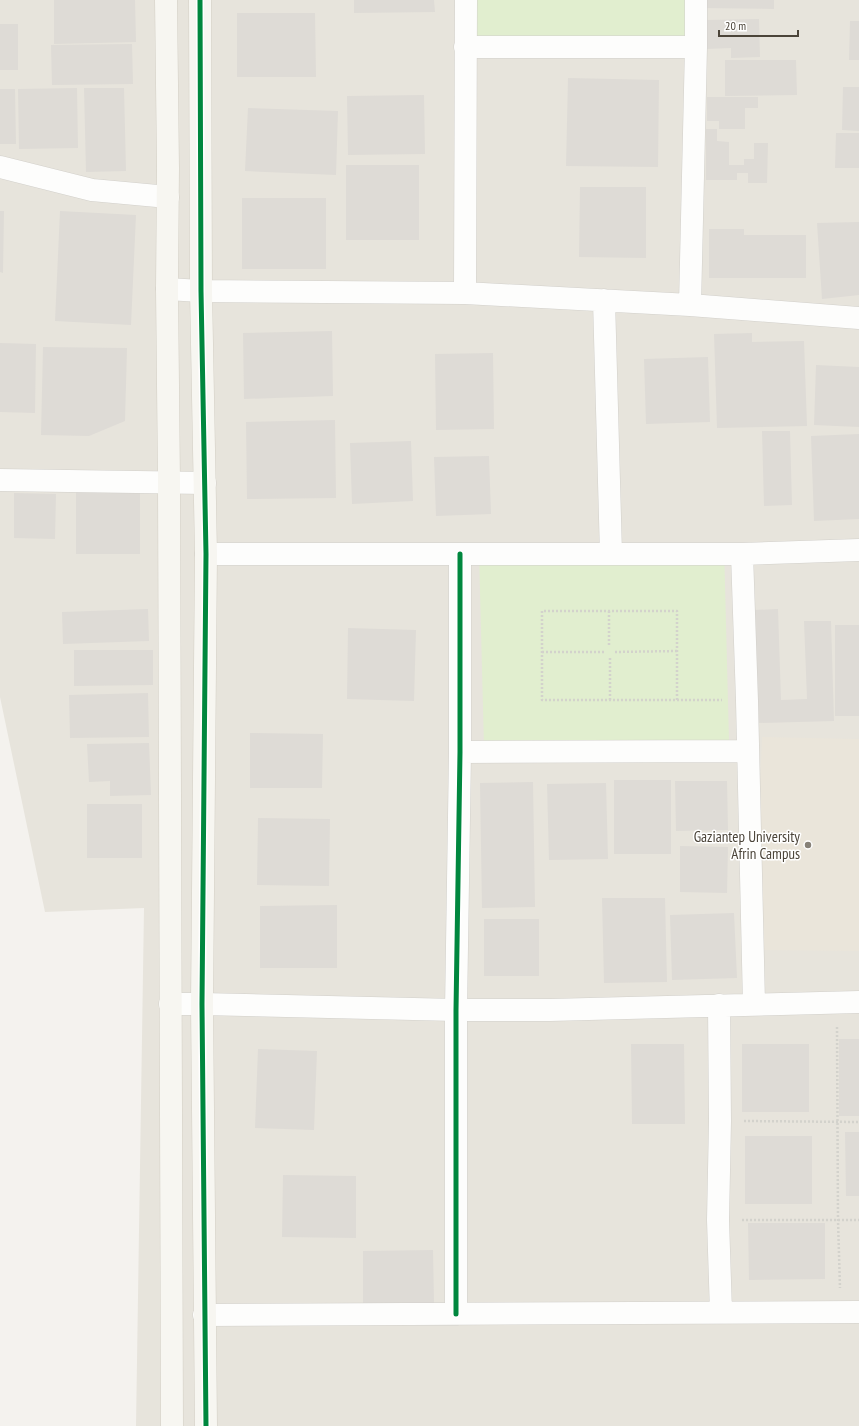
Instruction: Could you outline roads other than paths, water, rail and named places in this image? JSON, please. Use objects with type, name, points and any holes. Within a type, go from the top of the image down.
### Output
[{"type":"street","points":[[166,0],[172,1426]]},
{"type":"street","points":[[200,0],[201,291],[206,554],[202,1004],[206,1426]]},
{"type":"street","points":[[465,293],[466,0]]},
{"type":"street","points":[[690,305],[696,0]]},
{"type":"street","points":[[465,47],[696,48]]},
{"type":"street","points":[[0,167],[92,190],[168,198]]},
{"type":"street","points":[[167,289],[201,291],[465,293],[690,305],[859,318]]},
{"type":"street","points":[[604,300],[611,554]]},
{"type":"street","points":[[0,480],[205,483]]},
{"type":"street","points":[[206,554],[742,554],[859,550]]},
{"type":"street","points":[[456,1314],[456,1010],[460,752],[460,554]]},
{"type":"street","points":[[742,554],[754,1004]]},
{"type":"street","points":[[460,752],[748,751]]},
{"type":"street","points":[[170,1004],[456,1010],[550,1010],[859,1002]]},
{"type":"street","points":[[719,1005],[720,1121],[718,1220],[721,1312]]},
{"type":"street","points":[[204,1315],[850,1312]]},
{"type":"place","name":"Gaziantep University Afrin Campus","points":[[808,845]]}]
